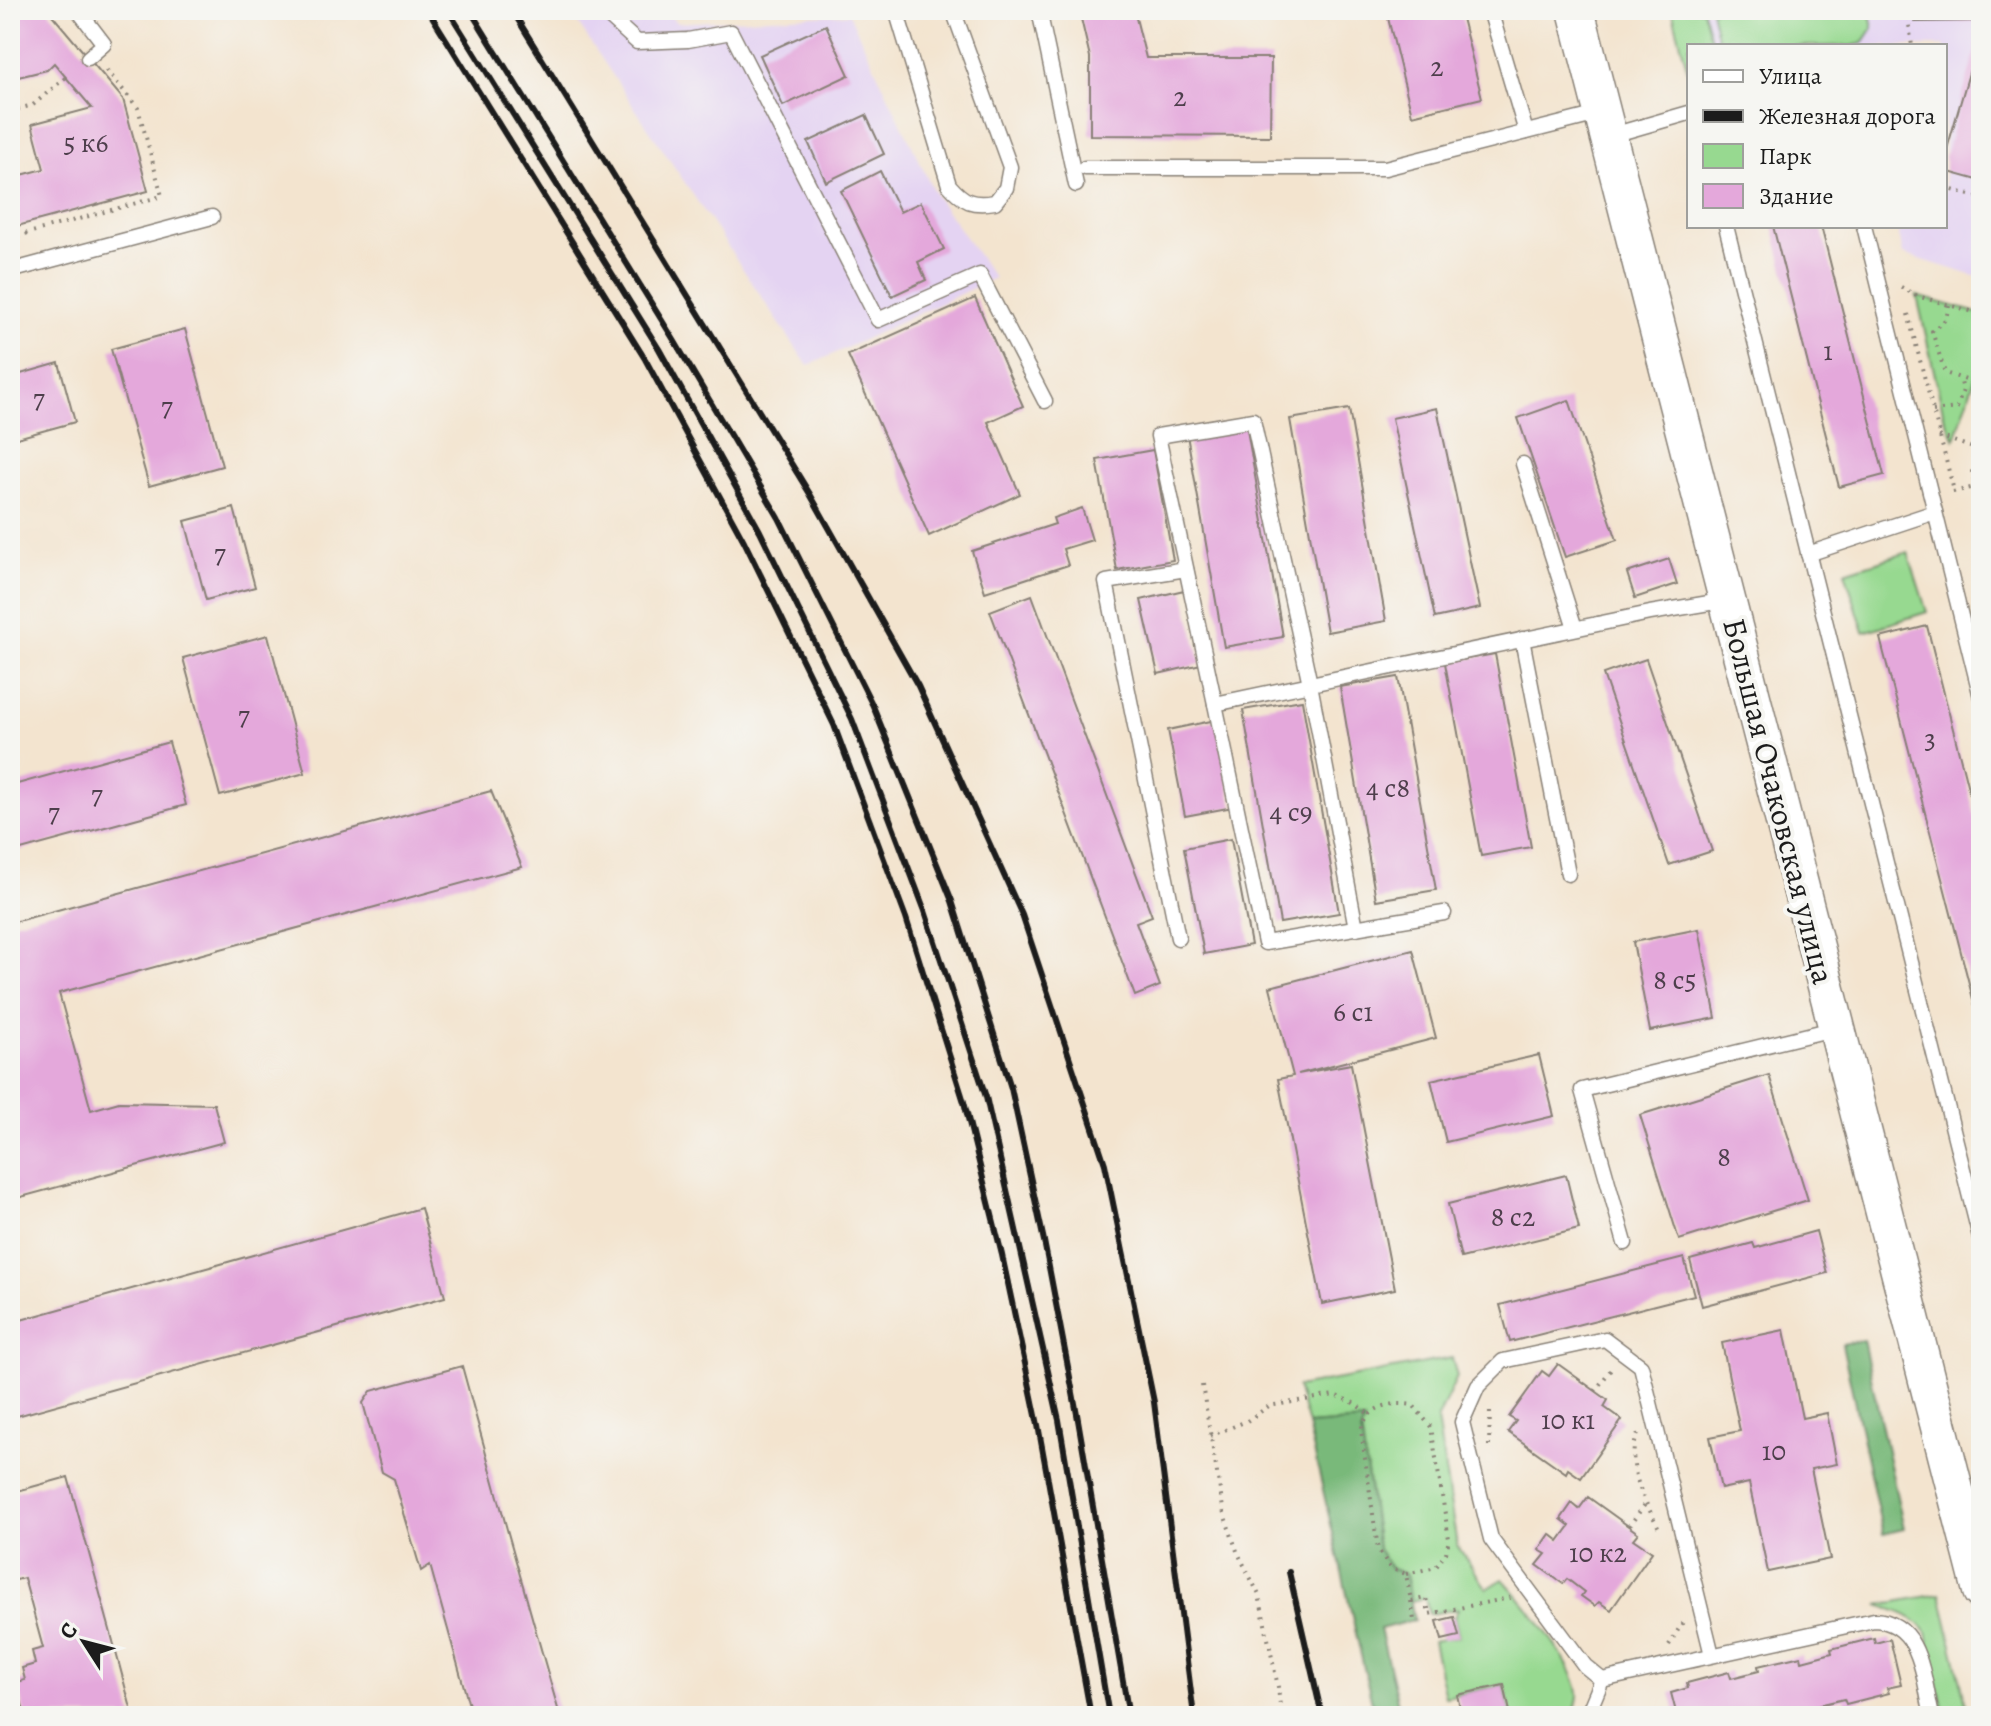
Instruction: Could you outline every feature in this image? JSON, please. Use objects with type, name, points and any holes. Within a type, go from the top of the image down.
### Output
[{"type":"street","name":"Большая Очаковская улица","points":[[1576,10],[1981,1591]]},
{"type":"lane","points":[[78,10],[104,44],[88,58]]},
{"type":"lane","points":[[602,10],[637,42],[688,40],[731,32],[878,320],[980,275],[1045,401]]},
{"type":"lane","points":[[896,10],[949,185],[964,201],[977,205],[995,202],[1006,188],[1010,167],[953,10]]},
{"type":"lane","points":[[1039,10],[1076,185]]},
{"type":"lane","points":[[1490,10],[1526,132]]},
{"type":"lane","points":[[1085,168],[1372,169],[1526,132],[1687,113]]},
{"type":"lane","points":[[10,271],[212,217]]},
{"type":"lane","points":[[1726,228],[1981,1241]]},
{"type":"lane","points":[[1864,228],[1981,697]]},
{"type":"lane","points":[[1356,928],[1310,684],[1253,420],[1158,436],[1265,943],[1356,928],[1444,913]]},
{"type":"lane","points":[[1523,464],[1575,628]]},
{"type":"lane","points":[[1808,554],[1935,512]]},
{"type":"lane","points":[[1178,938],[1106,582],[1186,569]]},
{"type":"lane","points":[[1215,704],[1575,628],[1727,600]]},
{"type":"lane","points":[[1522,639],[1568,874]]},
{"type":"lane","points":[[1625,1243],[1582,1090],[1837,1028]]},
{"type":"lane","points":[[1602,1680],[1585,1666],[1491,1539],[1462,1422],[1478,1386],[1503,1361],[1605,1339],[1641,1366],[1712,1655]]},
{"type":"lane","points":[[1602,1680],[1874,1620],[1889,1621],[1914,1642],[1932,1716]]},
{"type":"lane","points":[[1587,1716],[1602,1680]]},
{"type":"path","points":[[1907,10],[1912,44]]},
{"type":"path","points":[[10,111],[33,105],[66,77]]},
{"type":"path","points":[[10,238],[162,196],[138,108]]},
{"type":"path","points":[[10,118],[17,144],[10,146]]},
{"type":"path","points":[[1947,189],[1981,198]]},
{"type":"path","points":[[1954,491],[1901,287],[1917,296],[1981,314]]},
{"type":"path","points":[[1949,305],[1946,319],[1932,331],[1945,373],[1981,385]]},
{"type":"path","points":[[1933,411],[1957,408],[1963,390],[1960,378]]},
{"type":"path","points":[[1939,436],[1979,450],[1972,472],[1981,507]]},
{"type":"path","points":[[1931,496],[1975,487],[1981,489]]},
{"type":"path","points":[[1595,1391],[1609,1366],[1622,1375]]},
{"type":"path","points":[[1202,1385],[1224,1514],[1237,1551],[1259,1595],[1281,1716]]},
{"type":"path","points":[[1210,1436],[1247,1421],[1269,1406],[1334,1395],[1352,1402],[1370,1415]]},
{"type":"path","points":[[1395,1402],[1413,1405],[1431,1427],[1449,1539],[1446,1553],[1436,1567],[1406,1574],[1390,1568],[1378,1549],[1361,1430],[1364,1421],[1378,1407],[1395,1402]]},
{"type":"path","points":[[1490,1406],[1490,1452]]},
{"type":"path","points":[[1641,1427],[1631,1451],[1646,1503],[1666,1540]]},
{"type":"path","points":[[1629,1526],[1646,1503]]},
{"type":"path","points":[[1406,1574],[1414,1620]]},
{"type":"path","points":[[1411,1601],[1426,1598],[1429,1614],[1532,1594]]},
{"type":"path","points":[[1684,1612],[1682,1625],[1688,1648],[1700,1646],[1712,1655]]},
{"type":"path","points":[[1662,1654],[1682,1625]]},
{"type":"shaded area","points":[[569,10],[664,10],[677,23],[849,14],[936,196],[994,278],[808,366]]},
{"type":"shaded area","points":[[1703,10],[1981,10],[1981,278],[1903,254],[1897,228],[1947,228],[1947,44],[1712,44]]},
{"type":"green space","points":[[1672,10],[1703,10],[1712,44],[1687,44],[1687,67]]},
{"type":"green space","points":[[1711,10],[1869,10],[1873,28],[1859,44],[1719,44]]},
{"type":"green space","points":[[1917,296],[1981,314],[1981,359],[1955,439],[1944,416]]},
{"type":"green space","points":[[1908,552],[1927,612],[1864,632],[1845,572]]},
{"type":"green space","points":[[1863,1340],[1904,1529],[1883,1534],[1842,1344]]},
{"type":"green space","points":[[1452,1358],[1457,1377],[1437,1420],[1457,1545],[1487,1589],[1503,1579],[1558,1650],[1568,1665],[1578,1692],[1573,1716],[1511,1716],[1504,1685],[1445,1697],[1433,1641],[1459,1636],[1454,1617],[1458,1609],[1429,1614],[1425,1598],[1411,1601],[1406,1574],[1390,1568],[1378,1549],[1361,1430],[1364,1421],[1308,1425],[1297,1387]]},
{"type":"green space","points":[[1364,1421],[1361,1430],[1378,1549],[1390,1568],[1406,1574],[1414,1620],[1380,1629],[1401,1716],[1375,1716],[1308,1425]]},
{"type":"green space","points":[[1940,1594],[1969,1716],[1945,1716],[1927,1633],[1905,1615],[1878,1605]]},
{"type":"building","points":[[10,10],[48,10],[123,99],[148,191],[10,228],[10,178],[44,169],[32,124],[92,108],[54,63],[47,70],[10,79]]},
{"type":"building","points":[[1079,10],[1134,10],[1146,58],[1271,58],[1270,136],[1090,135],[1090,57]]},
{"type":"building","points":[[1386,10],[1460,10],[1482,98],[1412,115]]},
{"type":"building","points":[[1915,10],[1981,10],[1981,21],[1915,22]]},
{"type":"building","points":[[826,25],[849,75],[783,106],[760,55]]},
{"type":"building","points":[[1981,35],[1981,181],[1947,172],[1947,149]]},
{"type":"building","points":[[866,115],[884,154],[826,182],[808,142]]},
{"type":"building","points":[[880,171],[900,212],[921,202],[944,249],[918,262],[926,280],[892,296],[841,191]]},
{"type":"building","points":[[1774,228],[1822,228],[1884,475],[1839,487]]},
{"type":"building","points":[[975,298],[1023,406],[988,422],[1020,494],[929,536],[848,355]]},
{"type":"building","points":[[185,329],[222,466],[149,486],[111,349]]},
{"type":"building","points":[[59,363],[75,422],[10,440],[10,377]]},
{"type":"building","points":[[1569,400],[1617,540],[1565,557],[1518,418]]},
{"type":"building","points":[[1437,408],[1480,608],[1435,618],[1392,418]]},
{"type":"building","points":[[1349,409],[1386,621],[1327,632],[1290,419]]},
{"type":"building","points":[[1246,424],[1283,637],[1224,647],[1187,435]]},
{"type":"building","points":[[1153,450],[1173,560],[1117,570],[1097,460]]},
{"type":"building","points":[[234,508],[255,587],[206,600],[185,521]]},
{"type":"building","points":[[1082,508],[1092,540],[1063,549],[1068,565],[985,592],[972,551],[1055,524],[1053,518]]},
{"type":"building","points":[[1669,559],[1677,584],[1635,598],[1627,573]]},
{"type":"building","points":[[1184,590],[1201,664],[1158,674],[1141,600]]},
{"type":"building","points":[[1032,595],[1152,916],[1136,922],[1160,986],[1135,996],[990,611]]},
{"type":"building","points":[[1927,626],[1981,840],[1981,1030],[1880,638]]},
{"type":"building","points":[[268,635],[305,773],[220,796],[183,658]]},
{"type":"building","points":[[1495,654],[1531,847],[1481,856],[1445,663]]},
{"type":"building","points":[[1646,659],[1712,851],[1669,865],[1603,674]]},
{"type":"building","points":[[1398,677],[1436,890],[1376,900],[1340,687]]},
{"type":"building","points":[[1302,700],[1339,913],[1280,923],[1243,710]]},
{"type":"building","points":[[1216,720],[1233,807],[1185,816],[1168,730]]},
{"type":"building","points":[[169,742],[186,805],[10,853],[10,786]]},
{"type":"building","points":[[491,791],[522,867],[59,993],[91,1110],[119,1102],[214,1104],[224,1142],[10,1200],[10,923]]},
{"type":"building","points":[[1231,839],[1251,945],[1204,954],[1184,848]]},
{"type":"building","points":[[1699,929],[1716,1018],[1650,1031],[1633,942]]},
{"type":"building","points":[[1413,950],[1436,1038],[1298,1074],[1351,1064],[1395,1289],[1322,1304],[1278,1079],[1293,1076],[1270,987]]},
{"type":"building","points":[[1539,1055],[1554,1116],[1446,1142],[1431,1080]]},
{"type":"building","points":[[1769,1075],[1808,1200],[1679,1240],[1640,1115]]},
{"type":"building","points":[[1566,1175],[1579,1229],[1461,1258],[1448,1204]]},
{"type":"building","points":[[421,1208],[445,1297],[10,1418],[10,1323]]},
{"type":"building","points":[[1816,1231],[1827,1273],[1702,1306],[1690,1260],[1753,1243],[1755,1248]]},
{"type":"building","points":[[1684,1258],[1694,1295],[1510,1342],[1500,1305]]},
{"type":"building","points":[[1784,1330],[1802,1418],[1827,1413],[1837,1464],[1811,1469],[1830,1559],[1768,1572],[1749,1483],[1721,1489],[1710,1437],[1740,1431],[1722,1343]]},
{"type":"building","points":[[1558,1364],[1608,1400],[1604,1407],[1622,1420],[1581,1478],[1568,1469],[1566,1473],[1508,1432],[1516,1421],[1509,1417],[1542,1371],[1549,1376]]},
{"type":"building","points":[[462,1366],[560,1716],[472,1716],[430,1565],[421,1571],[394,1479],[382,1472],[363,1403],[371,1391]]},
{"type":"building","points":[[68,1477],[133,1716],[25,1715],[16,1682],[25,1680],[22,1668],[35,1664],[32,1651],[43,1648],[24,1578],[12,1581],[10,1574],[10,1493]]},
{"type":"building","points":[[1588,1497],[1638,1533],[1633,1539],[1652,1552],[1611,1610],[1599,1602],[1595,1606],[1581,1596],[1584,1592],[1567,1579],[1563,1584],[1537,1565],[1546,1554],[1539,1550],[1550,1534],[1559,1541],[1570,1526],[1561,1519],[1572,1503],[1579,1509]]},
{"type":"building","points":[[1454,1617],[1459,1636],[1442,1640],[1437,1621]]},
{"type":"building","points":[[1874,1638],[1875,1643],[1890,1639],[1901,1685],[1887,1688],[1889,1693],[1846,1704],[1844,1699],[1814,1706],[1815,1711],[1794,1716],[1677,1716],[1671,1693],[1688,1688],[1687,1683],[1729,1672],[1731,1678],[1759,1671],[1758,1666],[1801,1656],[1802,1661],[1832,1653],[1831,1649]]},
{"type":"building","points":[[1504,1685],[1511,1716],[1462,1716],[1457,1695]]},
{"type":"railway","points":[[428,10],[645,359],[744,541],[834,725],[906,918],[964,1102],[1002,1255],[1038,1425],[1091,1716]]},
{"type":"railway","points":[[448,10],[659,349],[760,531],[852,719],[925,911],[986,1097],[1059,1420],[1109,1716]]},
{"type":"railway","points":[[470,10],[674,340],[779,518],[873,706],[952,901],[1011,1088],[1077,1414],[1129,1716]]},
{"type":"railway","points":[[512,10],[810,494],[918,686],[1022,915],[1105,1164],[1154,1402],[1194,1716]]},
{"type":"railway","points":[[1289,1572],[1322,1716]]}]
